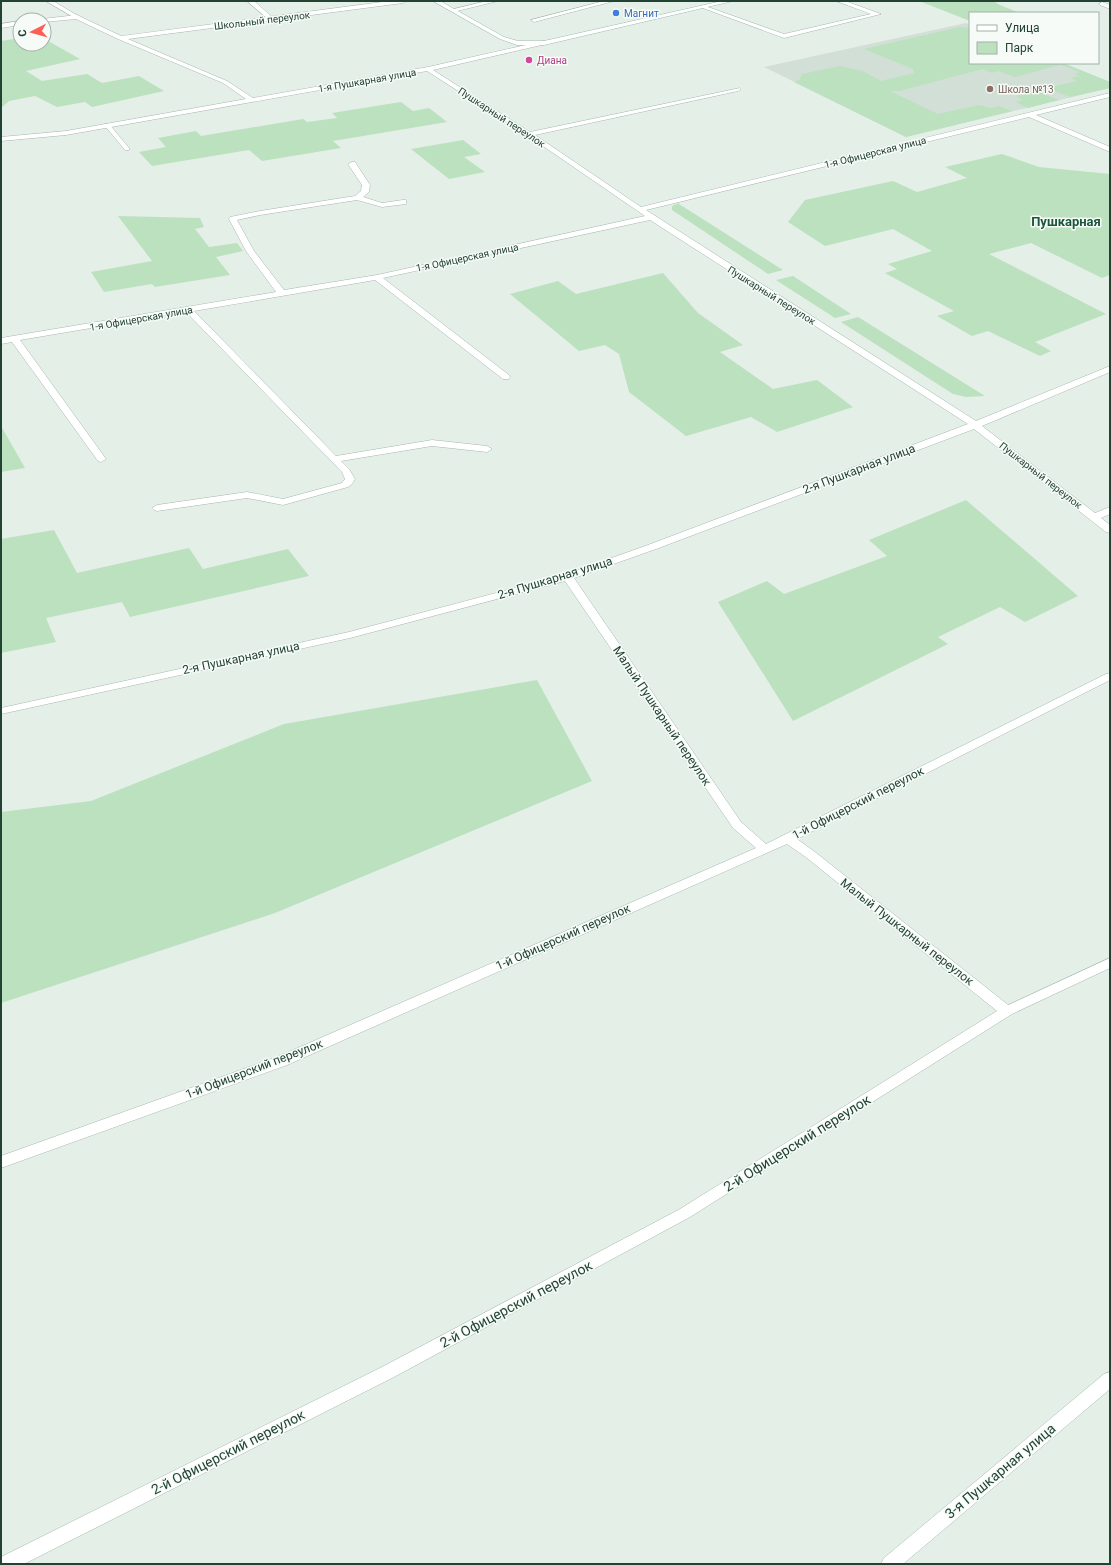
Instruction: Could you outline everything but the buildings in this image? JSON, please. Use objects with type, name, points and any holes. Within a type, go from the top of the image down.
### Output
[{"type":"street","points":[[49,1],[120,38],[225,82],[252,100]]},
{"type":"street","points":[[250,1],[270,18]]},
{"type":"street","name":"Школьный переулок","points":[[120,38],[403,1]]},
{"type":"street","points":[[436,1],[502,38],[517,42],[544,43]]},
{"type":"street","points":[[453,10],[495,1]]},
{"type":"street","points":[[534,20],[611,1]]},
{"type":"street","points":[[700,1],[712,5]]},
{"type":"street","name":"1-я Пушкарная улица","points":[[1,139],[36,137],[107,126],[428,69],[730,1]]},
{"type":"street","points":[[703,7],[784,36],[878,14],[840,1]]},
{"type":"street","points":[[1102,4],[1110,7]]},
{"type":"street","points":[[52,19],[77,16]]},
{"type":"street","points":[[1,26],[12,24]]},
{"type":"street","name":"Пушкарный переулок","points":[[428,69],[529,134],[651,217],[975,424],[1110,530]]},
{"type":"street","points":[[529,134],[738,89]]},
{"type":"street","name":"1-я Офицерская улица","points":[[640,209],[1110,95]]},
{"type":"street","points":[[1028,114],[1110,150]]},
{"type":"street","points":[[107,126],[127,149]]},
{"type":"street","points":[[352,164],[366,185],[365,192],[357,198]]},
{"type":"street","points":[[282,294],[250,251],[233,219],[260,213],[357,198],[382,205],[403,202]]},
{"type":"street","name":"1-я Офицерская улица","points":[[1,341],[15,340],[377,277],[651,217]]},
{"type":"street","points":[[377,277],[506,377]]},
{"type":"street","points":[[157,508],[247,495],[283,502],[345,485],[350,479],[346,472],[334,459],[189,310]]},
{"type":"street","points":[[15,340],[101,459]]},
{"type":"street","name":"2-я Пушкарная улица","points":[[1,710],[350,635],[568,577],[975,424],[1110,369]]},
{"type":"street","points":[[334,459],[432,443],[487,449]]},
{"type":"street","points":[[1095,517],[1110,510]]},
{"type":"street","name":"Малый Пушкарный переулок","points":[[568,577],[737,825],[763,848]]},
{"type":"street","name":"1-й Офицерский переулок","points":[[1,1162],[282,1061],[763,848],[788,839],[1110,676]]},
{"type":"street","name":"Малый Пушкарный переулок","points":[[788,839],[811,855],[1007,1011]]},
{"type":"street","name":"2-й Офицерский переулок","points":[[6,1564],[388,1372],[685,1213],[1007,1011],[1110,963]]},
{"type":"street","name":"3-я Пушкарная улица","points":[[890,1564],[1110,1378]]},
{"type":"shaded area","points":[[966,23],[969,24],[969,64],[1065,64],[1110,82],[1110,88],[906,137],[764,67]]},
{"type":"green space","points":[[919,1],[993,1],[1018,12],[969,12],[969,21]]},
{"type":"green space","points":[[960,27],[969,28],[969,64],[1065,64],[1110,82],[1110,88],[1070,97],[1047,88],[1077,81],[1071,78],[1080,76],[1074,74],[1080,72],[1060,65],[1015,77],[998,71],[992,73],[983,69],[899,91],[890,91],[938,114],[979,105],[991,108],[999,106],[1012,111],[906,137],[794,82],[799,80],[802,74],[840,66],[863,71],[881,81],[914,73],[913,69],[864,49]]},
{"type":"green space","points":[[12,39],[12,52],[52,52],[52,43],[80,59],[26,71],[42,81],[87,74],[102,83],[139,76],[164,91],[92,107],[85,102],[57,107],[35,96],[9,101],[1,108],[1,41]]},
{"type":"green space","points":[[1036,91],[1059,100],[1028,108],[1016,102],[1022,100],[1017,96]]},
{"type":"green space","points":[[401,102],[413,111],[429,108],[447,122],[333,141],[341,148],[262,161],[249,150],[152,166],[139,152],[166,147],[158,138],[196,131],[201,136],[303,119],[307,122],[337,118],[332,113]]},
{"type":"green space","points":[[463,140],[481,154],[464,157],[485,172],[449,179],[411,149]]},
{"type":"green space","points":[[1002,154],[1039,167],[1110,174],[1110,275],[1102,278],[1031,243],[989,254],[1106,314],[1035,342],[1051,351],[1040,356],[988,331],[972,336],[937,316],[954,311],[885,273],[897,269],[888,264],[932,251],[893,229],[825,246],[788,222],[805,200],[893,181],[917,192],[967,178],[945,167]]},
{"type":"green space","points":[[679,203],[783,270],[768,274],[672,210],[672,206]]},
{"type":"green space","points":[[118,216],[200,218],[204,227],[195,229],[209,247],[237,243],[243,251],[216,257],[230,275],[155,287],[152,284],[104,292],[91,272],[152,261]]},
{"type":"green space","points":[[663,273],[698,313],[743,345],[720,352],[773,389],[817,380],[853,407],[777,432],[751,417],[686,436],[629,392],[619,354],[605,345],[579,351],[510,294],[558,281],[576,294]]},
{"type":"green space","points":[[793,276],[851,314],[835,318],[776,280]]},
{"type":"green space","points":[[858,317],[985,396],[966,397],[953,394],[841,322]]},
{"type":"green space","points":[[1,426],[25,468],[1,472]]},
{"type":"green space","points":[[966,500],[1078,596],[1025,622],[1000,607],[938,637],[948,644],[793,721],[718,602],[767,581],[784,594],[887,556],[869,540]]},
{"type":"green space","points":[[54,530],[77,573],[189,548],[203,569],[288,549],[309,576],[130,617],[122,602],[46,618],[56,642],[1,653],[1,539]]},
{"type":"green space","points":[[537,680],[592,781],[275,913],[1,1003],[1,812],[91,801],[284,724]]},
{"type":"place","name":"Магнит","points":[[616,13]]},
{"type":"place","name":"Диана","points":[[529,60]]},
{"type":"place","name":"Школа №13","points":[[990,89]]},
{"type":"district","name":"Пушкарная","points":[[1066,221]]}]
